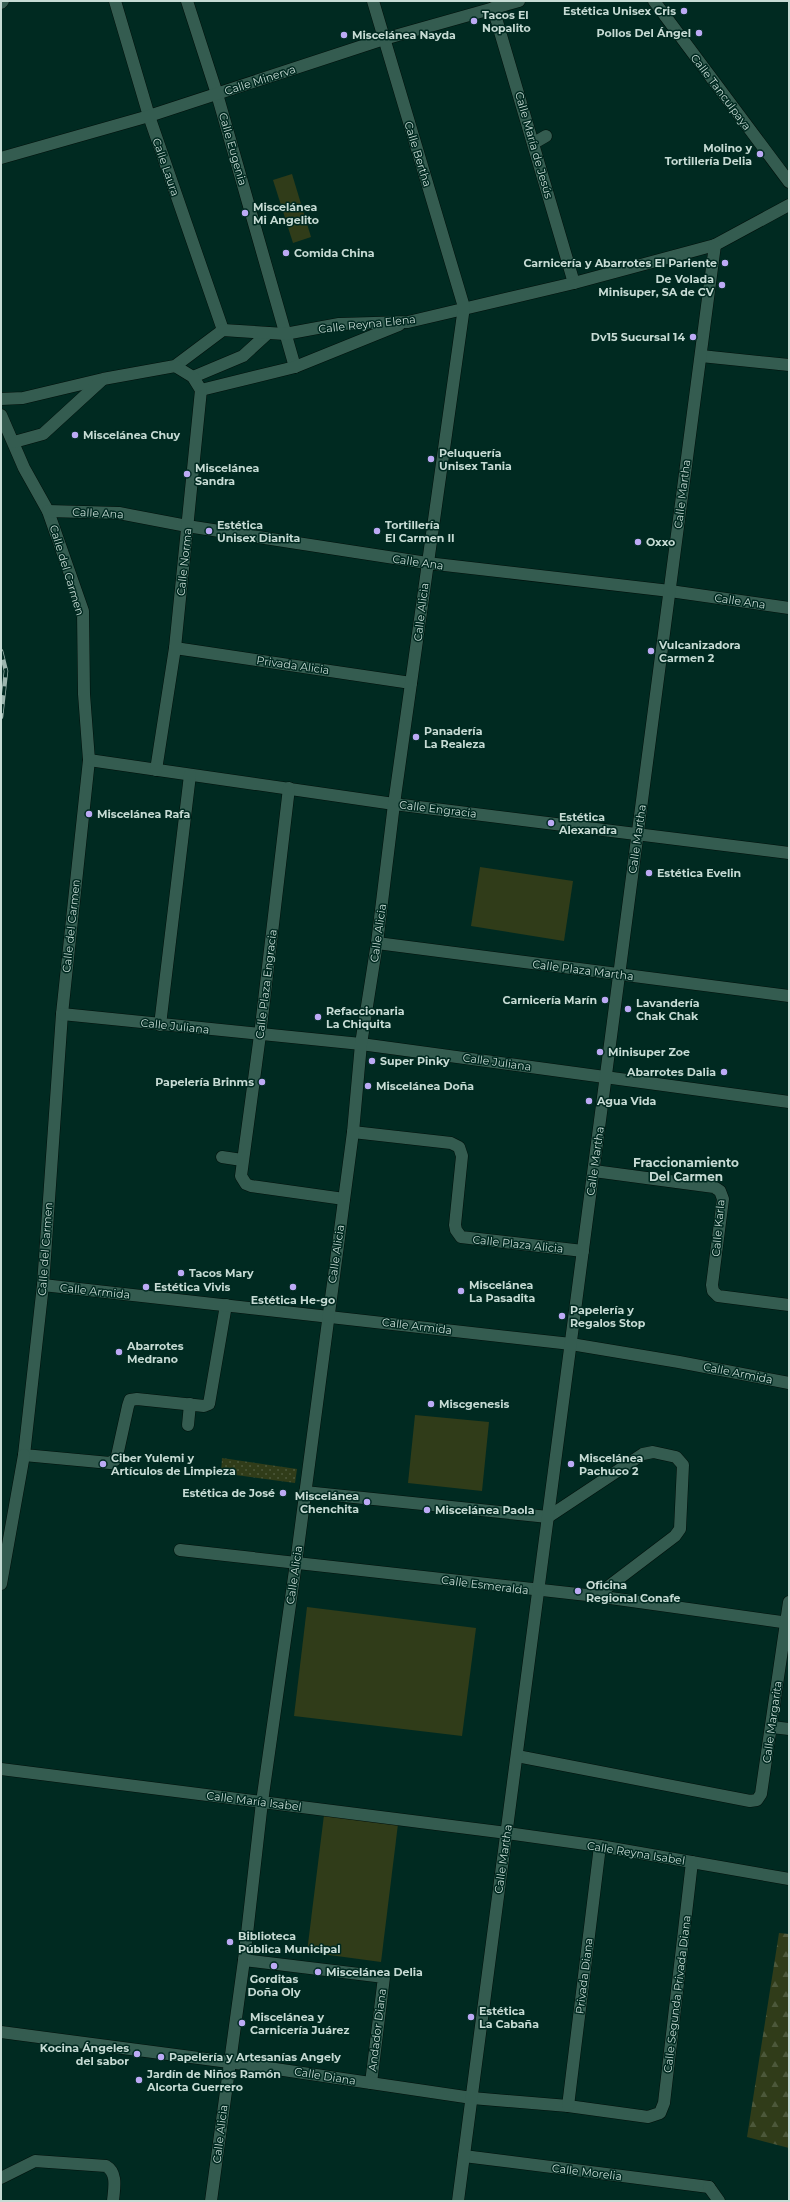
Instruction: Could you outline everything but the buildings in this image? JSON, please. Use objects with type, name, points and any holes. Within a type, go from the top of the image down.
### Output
[{"type":"street","name":"Calle Laura","points":[[115,1],[149,116],[223,330]]},
{"type":"street","name":"Calle Eugenia","points":[[187,1],[217,94],[295,367]]},
{"type":"street","name":"Calle Bertha","points":[[373,1],[464,307]]},
{"type":"street","name":"Calle Minerva","points":[[1,158],[149,116],[384,39],[519,1]]},
{"type":"street","name":"Calle Tanculpaya","points":[[654,1],[789,182]]},
{"type":"street","name":"Calle María de Jesús","points":[[493,8],[574,283]]},
{"type":"street","points":[[534,143],[546,136]]},
{"type":"street","points":[[715,245],[789,205]]},
{"type":"street","name":"Calle Reyna Elena","points":[[223,330],[285,334],[339,324],[408,322],[464,307],[574,283],[715,245]]},
{"type":"street","name":"Calle Martha","points":[[458,2201],[715,245]]},
{"type":"street","name":"Calle Alicia","points":[[211,2201],[244,1960],[262,1802],[296,1563],[353,1132],[361,1044],[377,943],[394,804],[464,307]]},
{"type":"street","points":[[175,366],[193,377],[201,390],[295,367],[408,322]]},
{"type":"street","points":[[1,399],[23,398],[175,366],[223,330]]},
{"type":"street","points":[[193,377],[243,356],[268,333]]},
{"type":"street","points":[[701,356],[789,365]]},
{"type":"street","points":[[14,442],[43,434],[103,380]]},
{"type":"street","name":"Calle Norma","points":[[156,770],[175,648],[201,390]]},
{"type":"street","name":"Calle del Carmen","points":[[1,415],[24,468],[48,511],[82,611],[84,694],[89,760],[62,1014],[43,1285],[24,1454],[1,1584]]},
{"type":"street","name":"Calle Ana","points":[[48,511],[119,513],[187,526],[427,563],[670,591],[789,608]]},
{"type":"street","name":"Privada Alicia","points":[[175,648],[411,683]]},
{"type":"street","name":"Calle Engracia","points":[[89,760],[394,804],[789,853]]},
{"type":"street","points":[[160,1025],[190,775]]},
{"type":"street","name":"Calle Plaza Engracia","points":[[289,788],[260,1035],[241,1176],[243,1180],[251,1186],[344,1199]]},
{"type":"street","name":"Calle Plaza Martha","points":[[377,943],[789,996]]},
{"type":"street","name":"Calle Juliana","points":[[62,1014],[361,1044],[789,1102]]},
{"type":"street","name":"Calle Plaza Alicia","points":[[353,1132],[451,1143],[459,1147],[462,1156],[455,1225],[456,1230],[461,1237],[583,1251]]},
{"type":"street","points":[[222,1157],[242,1160]]},
{"type":"street","name":"Calle Karla","points":[[594,1171],[714,1187],[720,1191],[723,1199],[712,1285],[713,1291],[718,1296],[789,1305]]},
{"type":"street","name":"Calle Armida","points":[[43,1285],[571,1344],[679,1362],[789,1383]]},
{"type":"street","points":[[24,1454],[110,1462],[115,1460],[117,1456],[130,1400],[136,1399],[190,1404],[209,1404],[212,1399],[226,1305]]},
{"type":"street","points":[[188,1425],[190,1404]]},
{"type":"street","points":[[305,1492],[548,1517],[643,1454],[653,1452],[676,1456],[683,1465],[680,1529],[675,1536],[596,1596]]},
{"type":"street","name":"Calle Esmeralda","points":[[180,1550],[538,1591],[596,1596],[788,1623]]},
{"type":"street","name":"Calle Margarita","points":[[517,1756],[750,1801],[757,1800],[762,1794],[788,1623],[789,1602]]},
{"type":"street","points":[[772,1727],[789,1728]]},
{"type":"street","name":"Calle María Isabel","points":[[1,1769],[507,1833]]},
{"type":"street","name":"Calle Reyna Isabel","points":[[507,1833],[600,1846],[789,1879]]},
{"type":"street","name":"Privada Diana","points":[[568,2106],[600,1846]]},
{"type":"street","name":"Calle Segunda Privada Diana","points":[[648,2117],[660,2113],[664,2103],[692,1862]]},
{"type":"street","name":"Andador Diana","points":[[244,1960],[384,1977],[371,2083]]},
{"type":"street","name":"Calle Diana","points":[[1,2032],[229,2062],[472,2098],[568,2106],[648,2117]]},
{"type":"street","name":"Calle Morelia","points":[[464,2156],[710,2187]]},
{"type":"street","points":[[1,2178],[35,2161],[106,2166],[111,2169],[114,2174],[113,2201]]},
{"type":"street","points":[[708,2201],[710,2187]]},
{"type":"street","points":[[710,2187],[719,2201]]},
{"type":"green space","points":[[292,174],[311,237],[293,243],[273,180]]},
{"type":"green space","points":[[480,867],[573,881],[564,941],[471,926]]},
{"type":"green space","points":[[415,1415],[489,1422],[482,1491],[408,1483]]},
{"type":"green space","points":[[222,1458],[297,1469],[295,1483],[221,1473]]},
{"type":"green space","points":[[307,1607],[476,1628],[462,1736],[294,1716]]},
{"type":"green space","points":[[324,1815],[398,1824],[381,1962],[307,1952]]},
{"type":"green space","points":[[779,1933],[789,1934],[789,2148],[747,2137]]},
{"type":"railway","points":[[1,651],[6,671],[1,717]]},
{"type":"place","name":"Estética Unisex Cris","points":[[684,11]]},
{"type":"place","name":"Tacos El Nopalito","points":[[474,21]]},
{"type":"place","name":"Pollos Del Ángel","points":[[699,33]]},
{"type":"place","name":"Miscelánea Nayda","points":[[344,35]]},
{"type":"place","name":"Molino y Tortillería Delia","points":[[760,154]]},
{"type":"place","name":"Miscelánea Mi Angelito","points":[[245,213]]},
{"type":"place","name":"Comida China","points":[[286,253]]},
{"type":"place","name":"Carnicería y Abarrotes El Pariente","points":[[725,263]]},
{"type":"place","name":"De Volada Minisuper, SA de CV","points":[[722,285]]},
{"type":"place","name":"Dv15 Sucursal 14","points":[[693,337]]},
{"type":"place","name":"Miscelánea Chuy","points":[[75,435]]},
{"type":"place","name":"Peluquería Unisex Tania","points":[[431,459]]},
{"type":"place","name":"Miscelánea Sandra","points":[[187,474]]},
{"type":"place","name":"Estética Unisex Dianita","points":[[209,531]]},
{"type":"place","name":"Tortillería El Carmen II","points":[[377,531]]},
{"type":"place","name":"Oxxo","points":[[638,542]]},
{"type":"place","name":"Vulcanizadora Carmen 2","points":[[651,651]]},
{"type":"place","name":"Panadería La Realeza","points":[[416,737]]},
{"type":"place","name":"Miscelánea Rafa","points":[[89,814]]},
{"type":"place","name":"Estética Alexandra","points":[[551,823]]},
{"type":"place","name":"Estética Evelin","points":[[649,873]]},
{"type":"place","name":"Carnicería Marín","points":[[605,1000]]},
{"type":"place","name":"Lavandería Chak Chak","points":[[628,1009]]},
{"type":"place","name":"Refaccionaria La Chiquita","points":[[318,1017]]},
{"type":"place","name":"Minisuper Zoe","points":[[600,1052]]},
{"type":"place","name":"Super Pinky","points":[[372,1061]]},
{"type":"place","name":"Abarrotes Dalia","points":[[724,1072]]},
{"type":"place","name":"Papelería Brinms","points":[[262,1082]]},
{"type":"place","name":"Miscelánea Doña","points":[[368,1086]]},
{"type":"place","name":"Agua Vida","points":[[589,1101]]},
{"type":"place","name":"Tacos Mary","points":[[181,1273]]},
{"type":"place","name":"Estética Vivis","points":[[146,1287]]},
{"type":"place","name":"Estética He-go","points":[[293,1287]]},
{"type":"place","name":"Miscelánea La Pasadita","points":[[461,1291]]},
{"type":"place","name":"Papelería y Regalos Stop","points":[[562,1316]]},
{"type":"place","name":"Abarrotes Medrano","points":[[119,1352]]},
{"type":"place","name":"Miscgenesis","points":[[431,1404]]},
{"type":"place","name":"Ciber Yulemi y Artículos de Limpieza","points":[[103,1464]]},
{"type":"place","name":"Miscelánea Pachuco 2","points":[[571,1464]]},
{"type":"place","name":"Estética de José","points":[[283,1493]]},
{"type":"place","name":"Miscelánea Chenchita","points":[[367,1502]]},
{"type":"place","name":"Miscelánea Paola","points":[[427,1510]]},
{"type":"place","name":"Oficina Regional Conafe","points":[[578,1591]]},
{"type":"place","name":"Biblioteca Pública Municipal","points":[[230,1942]]},
{"type":"place","name":"Gorditas Doña Oly","points":[[274,1966]]},
{"type":"place","name":"Miscelánea Delia","points":[[318,1972]]},
{"type":"place","name":"Estética La Cabaña","points":[[471,2017]]},
{"type":"place","name":"Miscelánea y Carnicería Juárez","points":[[242,2023]]},
{"type":"place","name":"Kocina Ángeles del sabor","points":[[137,2054]]},
{"type":"place","name":"Papelería y Artesanías Angely","points":[[161,2057]]},
{"type":"place","name":"Jardín de Niños Ramón Alcorta Guerrero","points":[[139,2080]]},
{"type":"district","name":"Fraccionamiento Del Carmen","points":[[686,1169]]}]
